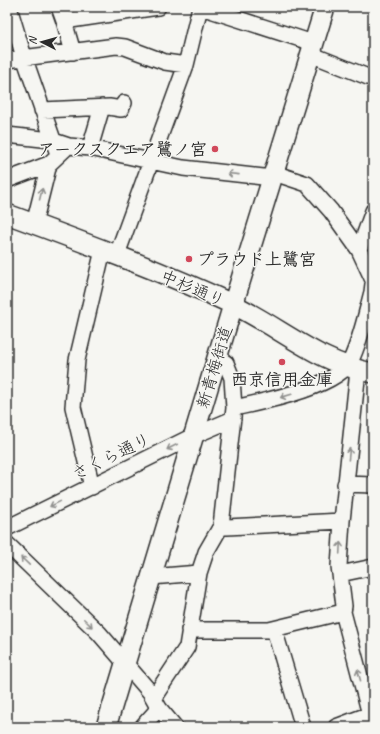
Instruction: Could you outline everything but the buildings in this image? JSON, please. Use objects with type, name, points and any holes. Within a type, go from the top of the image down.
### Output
[{"type":"main road","name":"新青梅街道","points":[[106,727],[311,48],[325,7]]},
{"type":"main road","name":"中杉通り","points":[[7,214],[111,250],[233,305],[309,349],[359,370]]},
{"type":"street","points":[[9,7],[51,140],[59,155],[34,224]]},
{"type":"street","points":[[59,7],[73,52]]},
{"type":"street","points":[[64,21],[91,12],[158,7]]},
{"type":"street","points":[[92,487],[73,407],[77,360],[111,250],[151,161],[186,65],[200,7],[311,48],[373,79]]},
{"type":"street","points":[[7,60],[116,46],[125,47],[165,62],[186,65]]},
{"type":"street","points":[[42,110],[102,107],[121,109],[124,103]]},
{"type":"street","points":[[90,148],[102,107]]},
{"type":"street","points":[[7,135],[51,140]]},
{"type":"street","points":[[7,180],[59,155],[90,148],[188,169],[273,175],[307,184],[332,211],[359,250],[373,287],[351,361],[359,370],[345,484],[340,574],[344,606],[343,612],[372,718],[336,727]]},
{"type":"street","points":[[359,250],[373,211]]},
{"type":"street","points":[[142,727],[184,654],[199,573],[206,552],[222,526],[233,413],[232,378],[226,363],[218,358]]},
{"type":"street","name":"さくら通り","points":[[7,528],[193,436],[233,413],[359,370]]},
{"type":"street","points":[[345,484],[373,485]]},
{"type":"street","points":[[222,526],[227,527],[342,521]]},
{"type":"street","points":[[7,544],[61,595],[99,634],[175,727]]},
{"type":"street","points":[[340,574],[373,567]]},
{"type":"street","points":[[151,577],[199,573]]},
{"type":"street","points":[[189,630],[274,629],[343,612]]},
{"type":"street","points":[[274,629],[303,727]]},
{"type":"place","name":"アークスクエア鷺ノ宮","points":[[215,149]]},
{"type":"place","name":"プラウド上鷺宮","points":[[189,259]]},
{"type":"place","name":"西京信用金庫","points":[[282,362]]}]
